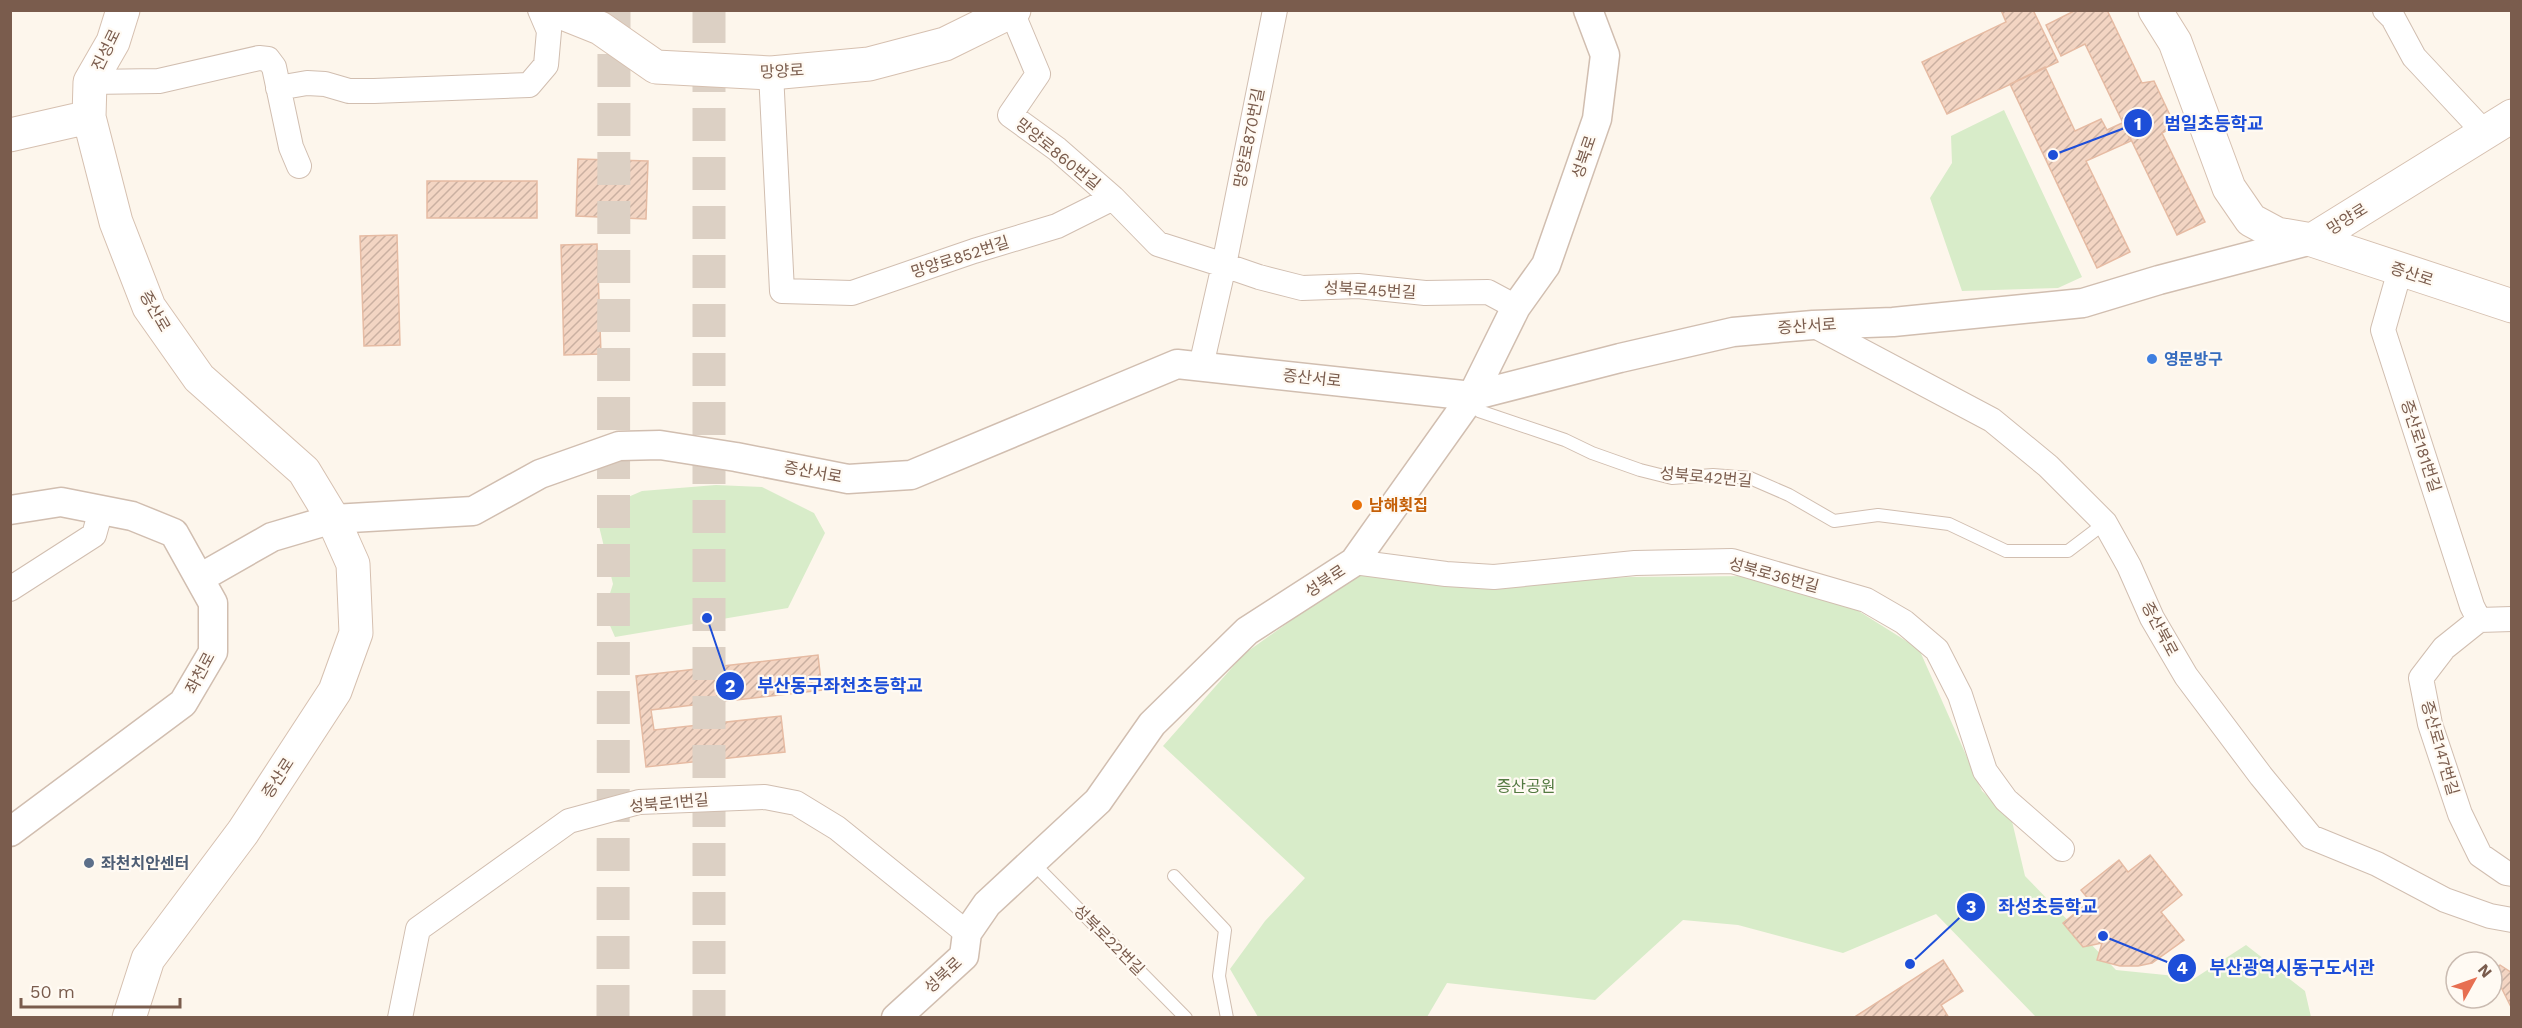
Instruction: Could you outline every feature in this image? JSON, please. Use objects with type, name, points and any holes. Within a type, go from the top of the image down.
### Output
[{"type":"main road","name":"진성로","points":[[89,117],[90,82],[112,42],[123,10]]},
{"type":"main road","name":"망양로","points":[[555,10],[600,28],[656,67],[771,73],[869,64],[945,44],[1013,11]]},
{"type":"main road","name":"망양로","points":[[2155,10],[2175,42],[2229,188],[2251,220],[2277,234],[2312,240],[2498,124]]},
{"type":"main road","name":"증산로","points":[[89,117],[116,222],[149,307],[199,378],[304,471],[333,519],[353,564],[356,633],[335,691],[243,831],[148,959],[129,1017]]},
{"type":"main road","points":[[10,135],[89,117]]},
{"type":"main road","name":"증산로","points":[[2312,240],[2511,306]]},
{"type":"street","points":[[278,88],[307,83],[325,84],[349,91],[529,85],[546,65],[549,31],[540,10]]},
{"type":"street","name":"망양로870번길","points":[[1224,265],[1275,10]]},
{"type":"street","name":"성북로","points":[[896,1017],[964,956],[967,933],[987,904],[1098,801],[1152,724],[1247,631],[1354,562],[1472,396],[1516,307],[1546,265],[1597,118],[1605,55],[1588,10]]},
{"type":"street","points":[[2385,10],[2393,18],[2415,57],[2498,124]]},
{"type":"street","name":"망양로860번길","points":[[1013,11],[1038,74],[1010,116],[1057,149],[1113,198]]},
{"type":"street","points":[[90,82],[159,81],[260,58],[268,59],[274,67],[291,147],[298,165]]},
{"type":"street","name":"망양로852번길","points":[[771,73],[782,291],[852,293],[974,251],[1057,226],[1113,198]]},
{"type":"street","points":[[1113,198],[1158,244],[1224,265],[1201,366]]},
{"type":"street","name":"증산서로","points":[[333,519],[473,511],[540,474],[619,446],[660,445],[848,479],[911,475],[1177,364],[1472,396],[1732,332],[1813,325],[1893,322],[2083,303],[2159,280],[2312,240]]},
{"type":"street","name":"성북로45번길","points":[[1224,265],[1258,277],[1302,288],[1358,286],[1425,293],[1488,292],[1516,307]]},
{"type":"street","name":"증산로181번길","points":[[2400,270],[2383,330],[2472,606],[2479,620]]},
{"type":"street","name":"증산북로","points":[[1813,325],[1992,420],[2048,465],[2104,523],[2129,566],[2152,618],[2186,676],[2260,776],[2311,837],[2376,864],[2445,900],[2490,916],[2511,920]]},
{"type":"street","name":"좌천로","points":[[10,510],[61,501],[132,516],[174,533],[213,603],[213,652],[183,703],[10,832]]},
{"type":"street","points":[[10,589],[94,535],[102,510]]},
{"type":"street","points":[[200,578],[272,537],[333,519]]},
{"type":"street","name":"성북로36번길","points":[[1354,562],[1446,574],[1494,577],[1635,563],[1732,561],[1866,600],[1904,622],[1938,650],[1960,695],[1985,771],[2006,800],[2062,849]]},
{"type":"street","points":[[2479,620],[2511,619]]},
{"type":"street","name":"증산로147번길","points":[[2479,620],[2444,648],[2421,678],[2430,724],[2460,814],[2480,855],[2506,873],[2511,873]]},
{"type":"street","name":"성북로1번길","points":[[400,1017],[418,929],[569,820],[639,802],[765,797],[795,803],[837,828],[967,933]]},
{"type":"lane","name":"성북로42번길","points":[[1472,396],[1479,411],[1565,440],[1592,453],[1640,470],[1672,478],[1713,475],[1750,478],[1789,495],[1834,521],[1878,515],[1949,524],[2006,551],[2068,551],[2104,523]]},
{"type":"lane","name":"성북로22번길","points":[[1032,862],[1186,1017]]},
{"type":"lane","points":[[1174,876],[1225,930],[1220,976],[1227,1017]]},
{"type":"green space","points":[[2004,110],[2082,277],[2058,288],[1962,291],[1930,198],[1952,163],[1951,136]]},
{"type":"green space","points":[[716,485],[762,487],[814,513],[825,533],[788,608],[615,637],[604,612],[613,584],[598,522],[612,504],[642,491]]},
{"type":"green space","name":"증산공원","points":[[1362,570],[1449,585],[1631,577],[1750,576],[1849,605],[1919,649],[1982,791],[2011,817],[2025,876],[2116,970],[2195,978],[2246,945],[2305,991],[2311,1017],[2036,1017],[1936,914],[1843,953],[1738,925],[1683,920],[1595,1000],[1447,983],[1427,1017],[1258,1017],[1230,969],[1265,921],[1305,878],[1163,746],[1244,654]]},
{"type":"building","points":[[2001,10],[2033,10],[2058,62],[1947,114],[1922,62],[2006,22]]},
{"type":"building","points":[[2076,10],[2107,10],[2142,83],[2154,81],[2175,126],[2162,133],[2205,222],[2177,235],[2085,44],[2061,56],[2046,25]]},
{"type":"building","points":[[2045,67],[2075,131],[2101,119],[2107,130],[2122,123],[2131,141],[2086,161],[2130,252],[2097,268],[2010,84]]},
{"type":"building","points":[[578,159],[648,161],[646,219],[576,216]]},
{"type":"building","points":[[427,181],[537,181],[537,218],[427,218]]},
{"type":"building","points":[[397,235],[400,345],[364,346],[360,236]]},
{"type":"building","points":[[597,244],[601,354],[564,355],[561,245]]},
{"type":"building","points":[[818,655],[822,690],[651,710],[654,730],[781,716],[785,752],[646,767],[636,676]]},
{"type":"building","points":[[2150,855],[2182,895],[2161,912],[2184,940],[2152,963],[2120,966],[2097,960],[2102,943],[2083,947],[2063,923],[2090,901],[2081,890],[2119,860],[2128,872]]},
{"type":"building","points":[[1943,960],[1963,991],[1941,1005],[1949,1018],[1853,1018]]},
{"type":"building","points":[[2504,968],[2512,973],[2512,1009],[2504,993]]},
{"type":"tunnel","points":[[613,1018],[614,10]]},
{"type":"tunnel","points":[[709,10],[709,1018]]},
{"type":"place","name":"범일초등학교","points":[[2053,155]]},
{"type":"place","name":"영문방구","points":[[2152,359]]},
{"type":"place","name":"남해횟집","points":[[1357,505]]},
{"type":"place","name":"부산동구좌천초등학교","points":[[707,618]]},
{"type":"place","name":"좌천치안센터","points":[[89,863]]},
{"type":"place","name":"부산광역시동구도서관","points":[[2103,936]]},
{"type":"place","name":"좌성초등학교","points":[[1910,964]]}]
